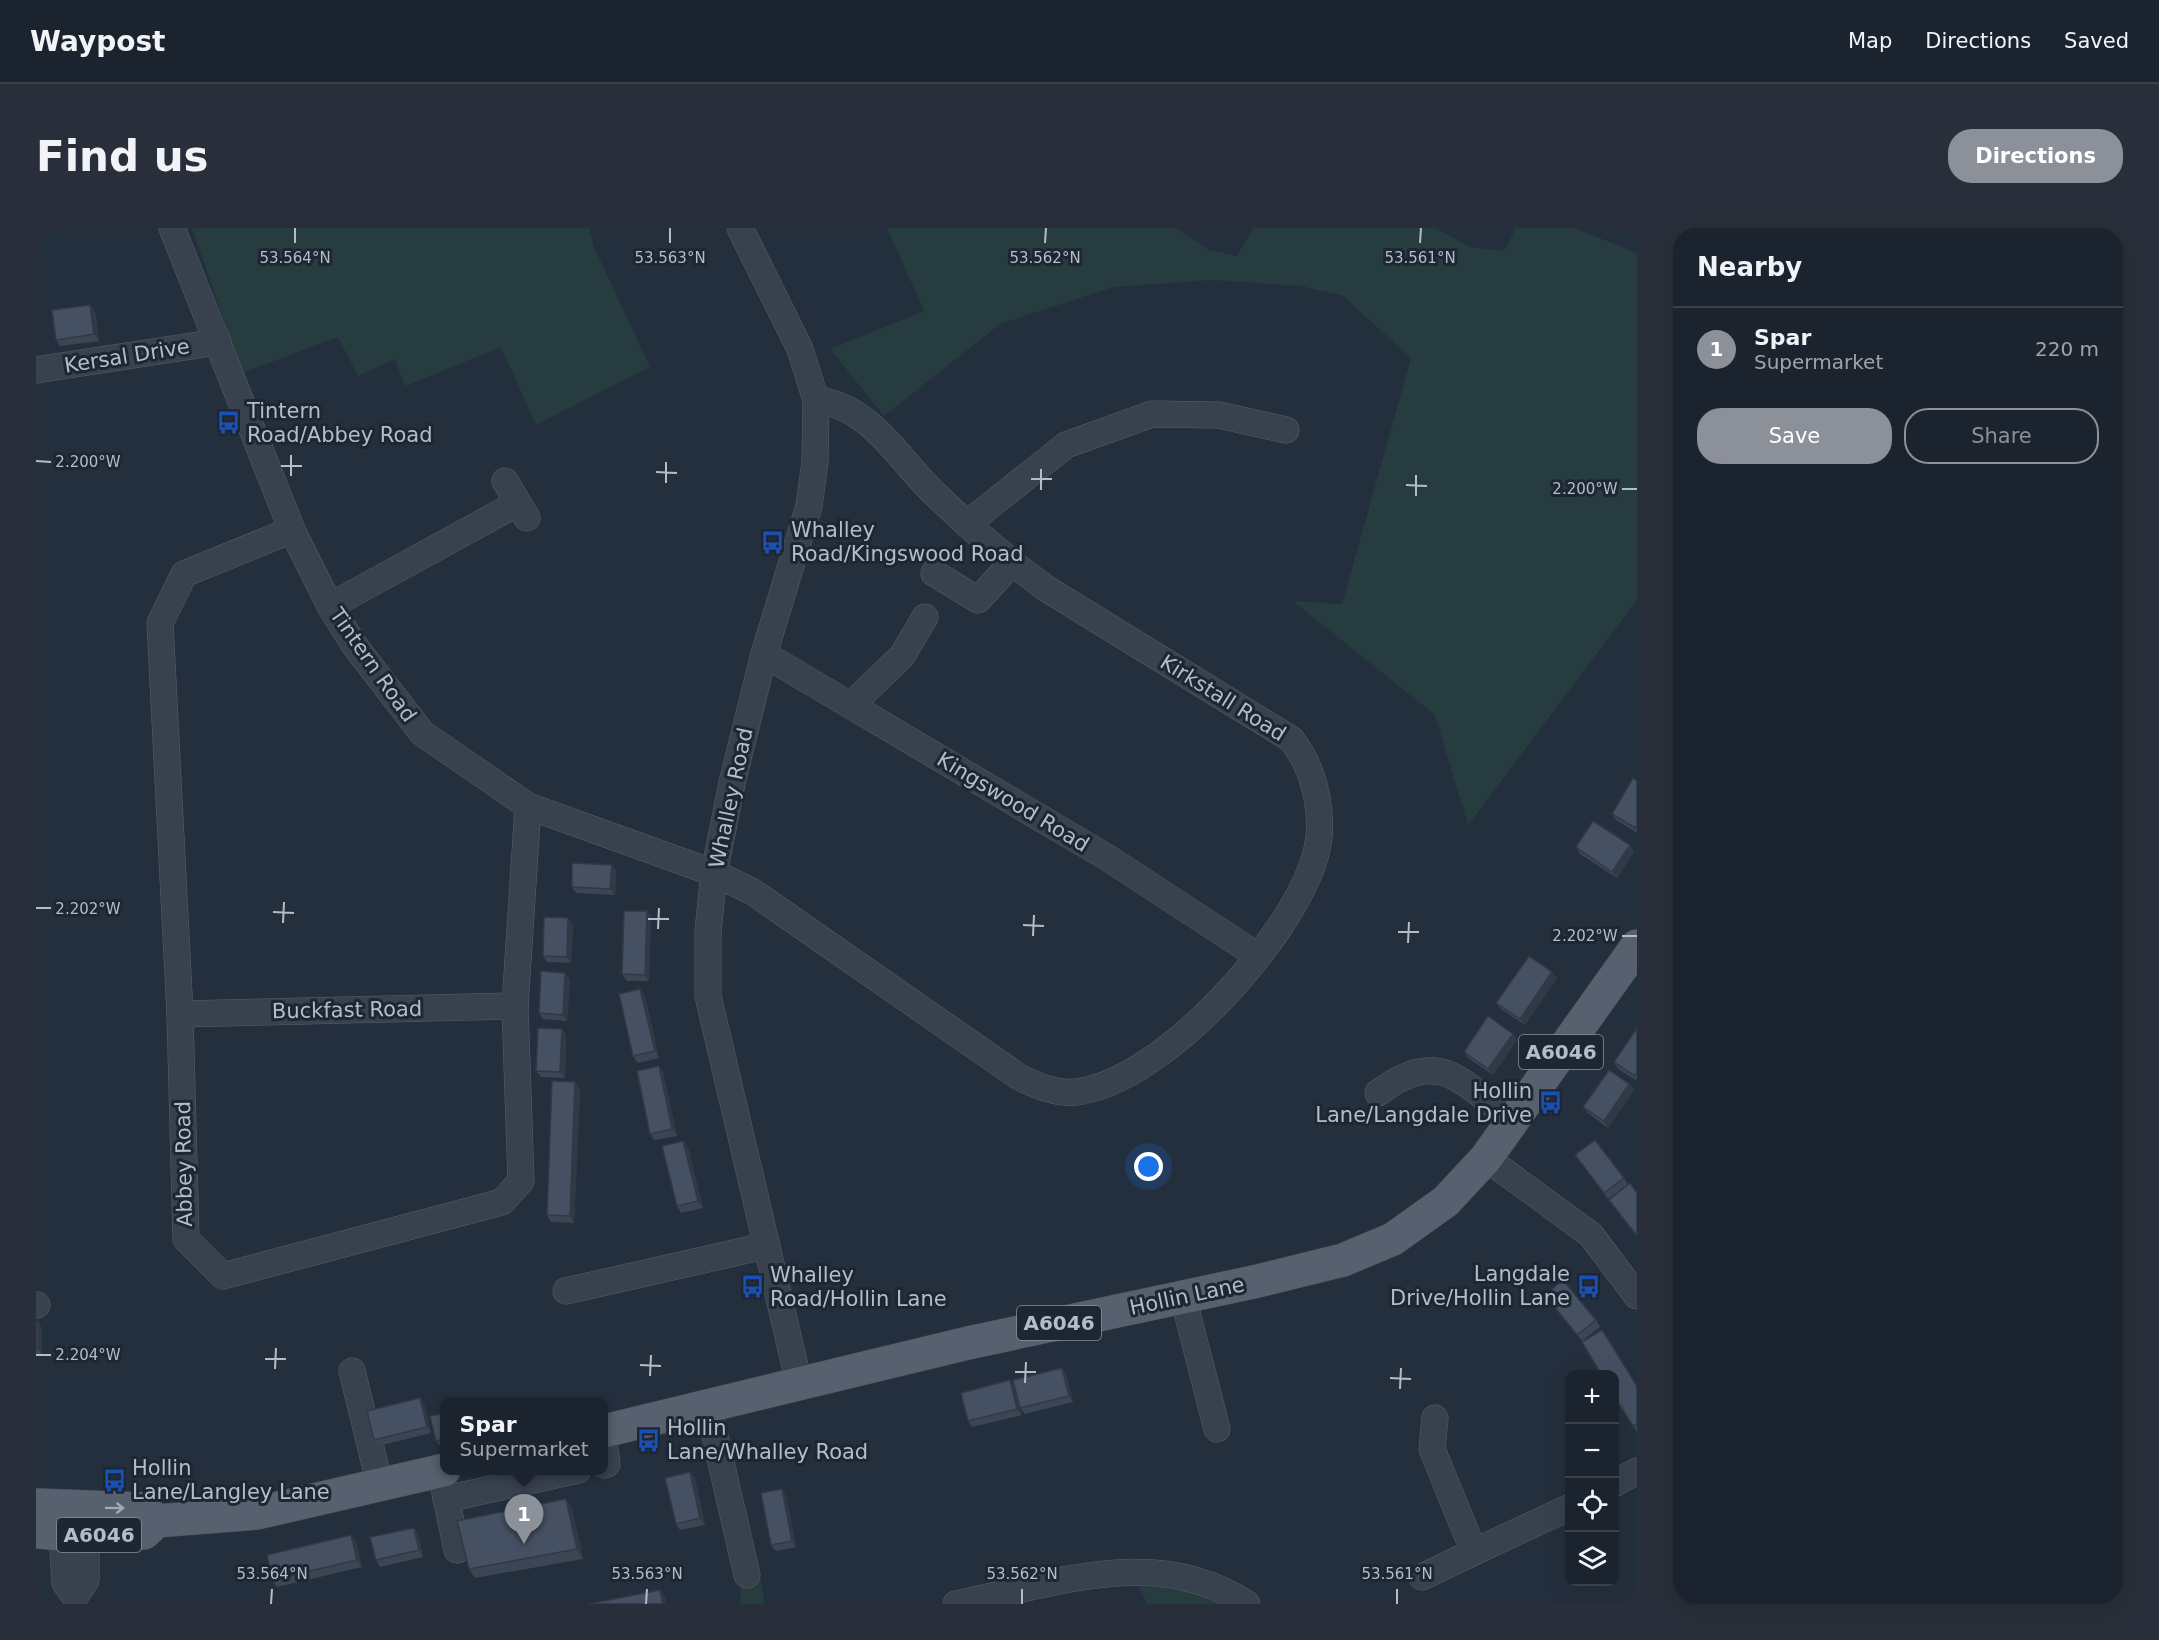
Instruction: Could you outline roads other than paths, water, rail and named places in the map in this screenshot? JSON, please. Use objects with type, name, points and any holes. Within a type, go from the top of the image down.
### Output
[{"type":"main road","name":"Hollin Lane","points":[[608,1430],[968,1343],[1343,1260],[1393,1239],[1446,1201],[1486,1158],[1637,946]]},
{"type":"main road","name":"A6046","points":[[36,1505],[65,1527],[144,1533],[157,1521],[257,1513],[380,1485],[444,1480]]},
{"type":"street","name":"Tintern Road","points":[[172,228],[292,530],[330,606],[355,646],[422,733],[528,806],[714,873]]},
{"type":"street","name":"Whalley Road","points":[[740,228],[800,349],[816,400],[814,462],[808,506],[764,654],[732,783],[714,873],[708,932],[708,996],[799,1383]]},
{"type":"street","name":"Kersal Drive","points":[[36,370],[218,342]]},
{"type":"street","name":"Kirkstall Road","points":[[714,873],[771,902],[1020,1077],[1037,1086],[1056,1091],[1077,1092],[1105,1084],[1161,1052],[1210,1011],[1258,956],[1291,907],[1315,859],[1317,802],[1303,754],[1291,739],[1047,589],[1012,563],[967,524],[906,465],[881,434],[841,404],[816,400]]},
{"type":"street","points":[[967,524],[1066,445],[1152,414],[1219,415],[1286,430]]},
{"type":"street","points":[[330,606],[517,501]]},
{"type":"street","name":"Abbey Road","points":[[292,530],[184,574],[160,623],[180,1014],[186,1239],[223,1276],[502,1202],[521,1181],[515,1006],[528,806]]},
{"type":"street","points":[[934,573],[978,600],[1012,563]]},
{"type":"street","points":[[852,704],[902,656],[926,617]]},
{"type":"street","name":"Kingswood Road","points":[[764,654],[852,704],[1108,858],[1258,956]]},
{"type":"street","name":"Buckfast Road","points":[[180,1014],[515,1006]]},
{"type":"street","points":[[1378,1093],[1406,1074],[1433,1068],[1448,1072],[1513,1120]]},
{"type":"street","points":[[1486,1158],[1591,1235],[1637,1296]]},
{"type":"street","points":[[566,1292],[765,1246]]},
{"type":"street","points":[[1183,1297],[1217,1429]]},
{"type":"street","points":[[352,1371],[380,1485]]},
{"type":"street","points":[[708,1406],[747,1575]]},
{"type":"street","points":[[1435,1419],[1432,1449],[1474,1552]]},
{"type":"street","points":[[1619,1481],[1637,1471]]},
{"type":"street","points":[[457,1550],[444,1480],[511,1475]]},
{"type":"street","points":[[1422,1577],[1565,1509]]},
{"type":"street","points":[[65,1527],[86,1580],[75,1601]]},
{"type":"street","points":[[956,1604],[1126,1570],[1164,1572],[1203,1582],[1247,1604]]},
{"type":"place","name":"Tintern Road/Abbey Road","points":[[229,423]]},
{"type":"place","name":"Whalley Road/Kingswood Road","points":[[773,542]]},
{"type":"place","name":"Hollin Lane/Langdale Drive","points":[[1550,1103]]},
{"type":"place","name":"Langdale Drive/Hollin Lane","points":[[1588,1286]]},
{"type":"place","name":"Whalley Road/Hollin Lane","points":[[752,1287]]},
{"type":"place","name":"Hollin Lane/Whalley Road","points":[[649,1440]]},
{"type":"place","name":"Hollin Lane/Langley Lane","points":[[114,1480]]},
{"type":"place","name":"Spar","points":[[524,1544]]}]
